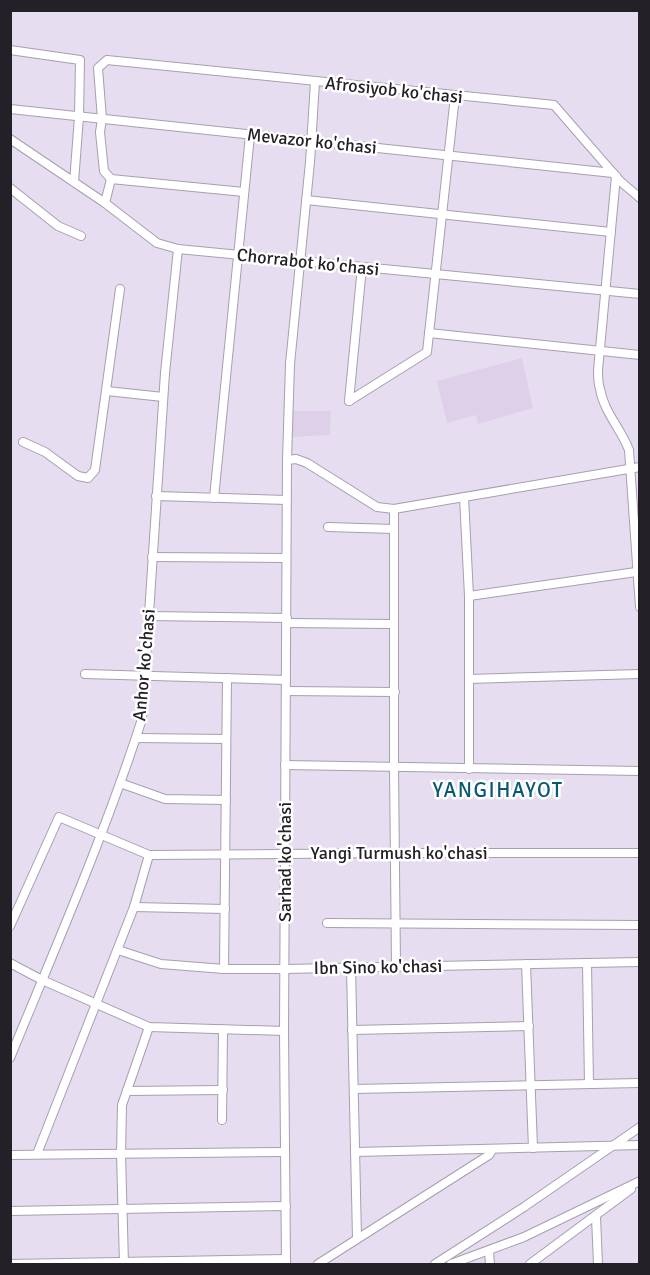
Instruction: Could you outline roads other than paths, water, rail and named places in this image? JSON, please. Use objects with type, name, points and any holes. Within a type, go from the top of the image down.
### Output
[{"type":"street","points":[[10,50],[80,60],[79,117],[74,182]]},
{"type":"street","name":"Afrosiyob ko'chasi","points":[[102,119],[98,68],[107,60],[554,105],[614,175],[639,198]]},
{"type":"street","name":"Sarhad ko'chasi","points":[[286,1262],[284,854],[286,500],[290,364],[315,82]]},
{"type":"street","points":[[362,267],[350,401],[427,352],[455,96]]},
{"type":"street","name":"Mevazor ko'chasi","points":[[10,109],[614,175]]},
{"type":"street","points":[[102,119],[100,132],[104,171],[111,180],[244,192]]},
{"type":"street","points":[[214,498],[250,135]]},
{"type":"street","name":"Chorrabot ko'chasi","points":[[10,139],[105,203],[158,243],[178,249],[639,294]]},
{"type":"street","points":[[614,175],[598,370],[600,390],[608,411],[624,438],[635,468],[638,559],[636,572],[639,607]]},
{"type":"street","points":[[105,203],[111,180]]},
{"type":"street","points":[[10,188],[58,226],[81,236]]},
{"type":"street","points":[[306,200],[611,232]]},
{"type":"street","name":"Anhor ko'chasi","points":[[10,1058],[120,783],[142,719],[163,397],[178,249]]},
{"type":"street","points":[[23,442],[45,452],[78,476],[88,478],[95,470],[120,289]]},
{"type":"street","points":[[429,333],[639,355]]},
{"type":"street","points":[[107,391],[163,397]]},
{"type":"street","points":[[287,460],[296,459],[306,463],[377,507],[394,509],[635,468]]},
{"type":"street","points":[[156,496],[286,500]]},
{"type":"street","points":[[464,497],[469,596],[469,769]]},
{"type":"street","points":[[394,509],[396,966]]},
{"type":"street","points":[[328,527],[394,529]]},
{"type":"street","points":[[152,557],[286,558]]},
{"type":"street","points":[[469,596],[636,572]]},
{"type":"street","points":[[148,616],[393,624]]},
{"type":"street","points":[[85,674],[285,680]]},
{"type":"street","points":[[469,679],[639,674]]},
{"type":"street","points":[[224,969],[227,678]]},
{"type":"street","points":[[286,691],[395,692]]},
{"type":"street","points":[[136,738],[226,739]]},
{"type":"street","points":[[285,765],[639,771]]},
{"type":"street","points":[[120,783],[165,799],[226,800]]},
{"type":"street","name":"Yangi Turmush ko'chasi","points":[[10,926],[59,817],[149,855],[639,853]]},
{"type":"street","points":[[37,1154],[98,1005],[134,907],[149,855]]},
{"type":"street","points":[[134,907],[225,909]]},
{"type":"street","points":[[327,923],[639,926]]},
{"type":"street","name":"Ibn Sino ko'chasi","points":[[118,950],[161,963],[224,969],[639,962]]},
{"type":"street","points":[[10,963],[42,980],[149,1027],[284,1031]]},
{"type":"street","points":[[587,963],[589,1084]]},
{"type":"street","points":[[526,964],[533,1148]]},
{"type":"street","points":[[351,968],[357,1238]]},
{"type":"street","points":[[352,1030],[529,1026]]},
{"type":"street","points":[[124,1264],[121,1154],[123,1105],[149,1027]]},
{"type":"street","points":[[222,1120],[223,1029]]},
{"type":"street","points":[[354,1089],[639,1083]]},
{"type":"street","points":[[127,1091],[223,1090]]},
{"type":"street","points":[[435,1264],[639,1128]]},
{"type":"street","points":[[355,1152],[639,1145]]},
{"type":"street","points":[[318,1264],[489,1155],[492,1150]]},
{"type":"street","points":[[10,1155],[285,1152]]},
{"type":"street","points":[[530,1264],[596,1217],[639,1182]]},
{"type":"street","points":[[452,1264],[524,1237],[639,1182]]},
{"type":"street","points":[[10,1211],[286,1206]]},
{"type":"street","points":[[596,1217],[598,1264]]},
{"type":"street","points":[[489,1251],[490,1264]]},
{"type":"street","points":[[544,1254],[545,1264]]},
{"type":"street","points":[[10,1264],[286,1262]]},
{"type":"district","name":"YANGIHAYOT","points":[[498,790]]}]
